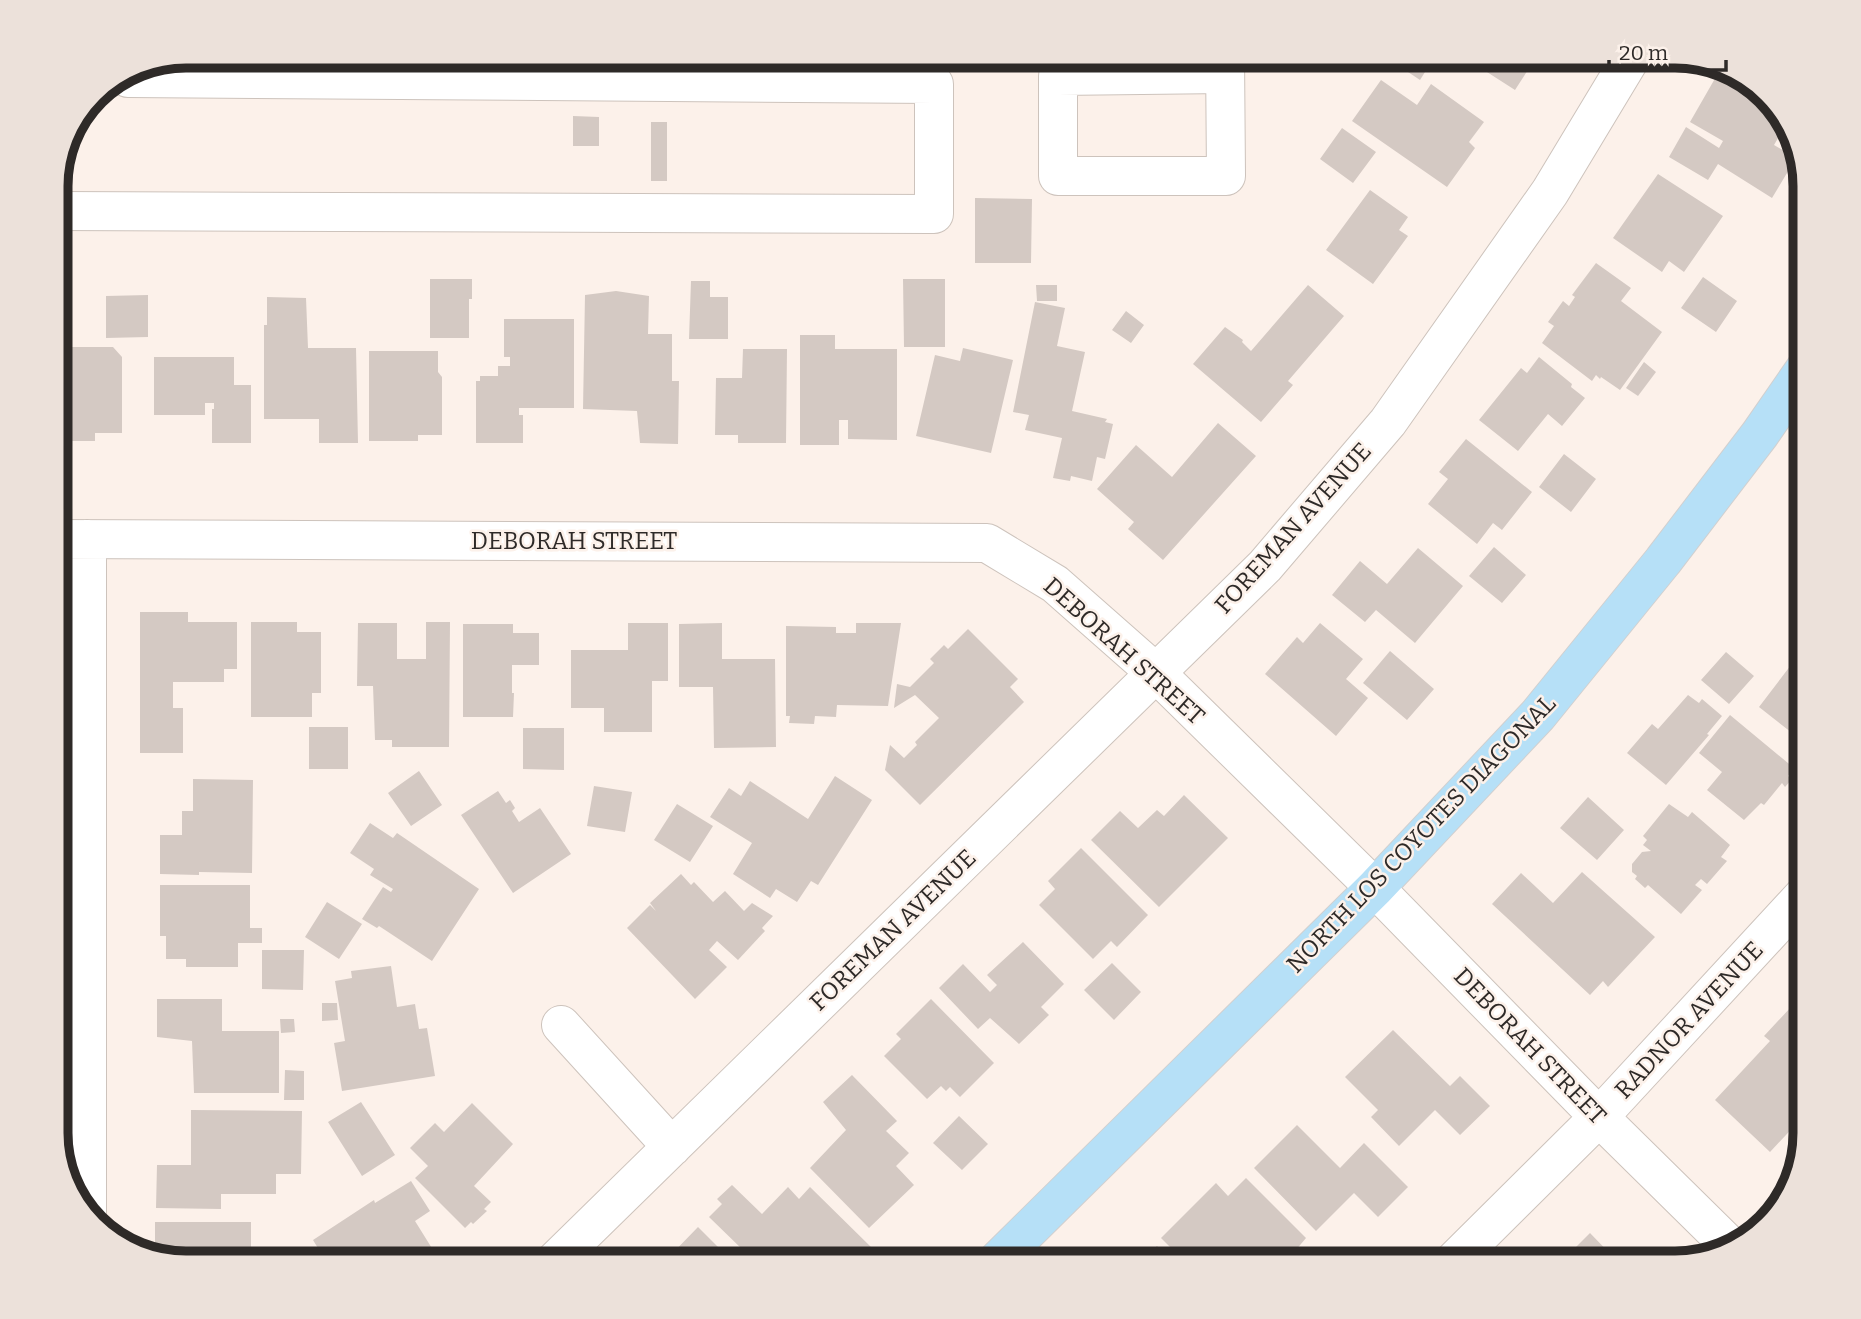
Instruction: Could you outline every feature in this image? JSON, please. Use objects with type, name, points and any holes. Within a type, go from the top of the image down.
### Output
[{"type":"main road","name":"NORTH LOS COYOTES DIAGONAL","points":[[1007,1251],[1375,888],[1538,715],[1663,561],[1793,386]]},
{"type":"street","points":[[1118,68],[1058,76],[1058,176],[1226,176],[1225,68]]},
{"type":"street","name":"FOREMAN AVENUE","points":[[565,1251],[1265,566],[1388,422],[1550,192],[1625,68]]},
{"type":"street","points":[[69,211],[934,214],[934,84],[141,78]]},
{"type":"street","name":"DEBORAH STREET","points":[[72,539],[987,543],[1055,584],[1156,673],[1375,888],[1599,1117],[1724,1240]]},
{"type":"street","points":[[72,539],[88,1197]]},
{"type":"street","name":"RADNOR AVENUE","points":[[1464,1251],[1599,1117],[1793,907]]},
{"type":"street","points":[[561,1025],[672,1147]]},
{"type":"building","points":[[1402,68],[1428,68],[1420,80]]},
{"type":"building","points":[[1481,68],[1529,68],[1515,90]]},
{"type":"building","points":[[1716,76],[1752,98],[1781,134],[1774,145],[1789,156],[1791,166],[1772,198],[1718,164],[1708,180],[1669,157],[1686,127],[1719,148],[1723,141],[1690,122]]},
{"type":"building","points":[[1381,80],[1417,105],[1431,84],[1484,122],[1469,142],[1475,148],[1447,187],[1352,121]]},
{"type":"building","points":[[573,116],[599,117],[599,146],[573,146]]},
{"type":"building","points":[[651,122],[667,122],[667,181],[651,181]]},
{"type":"building","points":[[1342,128],[1376,152],[1353,183],[1320,159]]},
{"type":"building","points":[[1658,174],[1723,216],[1684,272],[1669,261],[1662,272],[1613,238]]},
{"type":"building","points":[[1370,190],[1408,217],[1399,230],[1408,236],[1373,284],[1326,250]]},
{"type":"building","points":[[975,198],[1032,199],[1031,263],[975,263]]},
{"type":"building","points":[[1596,263],[1631,288],[1621,301],[1662,332],[1620,390],[1596,375],[1592,381],[1542,343],[1554,326],[1548,322],[1563,301],[1569,306],[1575,297],[1572,295]]},
{"type":"building","points":[[1703,277],[1737,301],[1716,332],[1681,308]]},
{"type":"building","points":[[430,279],[472,279],[469,338],[430,338]]},
{"type":"building","points":[[903,279],[945,279],[945,347],[904,347]]},
{"type":"building","points":[[691,281],[710,281],[710,297],[728,297],[728,339],[689,339]]},
{"type":"building","points":[[1036,285],[1057,285],[1057,301],[1037,301]]},
{"type":"building","points":[[1308,285],[1344,316],[1288,381],[1293,385],[1261,422],[1193,364],[1225,327],[1243,340],[1251,351]]},
{"type":"building","points":[[616,291],[649,296],[648,334],[672,334],[672,381],[679,381],[678,444],[640,443],[637,411],[583,409],[585,295]]},
{"type":"building","points":[[148,295],[148,337],[106,338],[106,296]]},
{"type":"building","points":[[267,297],[306,298],[308,348],[356,348],[358,443],[319,443],[319,419],[264,419],[264,325],[267,325]]},
{"type":"building","points":[[1035,302],[1065,308],[1057,346],[1085,352],[1072,411],[1107,419],[1105,422],[1113,424],[1105,459],[1097,457],[1092,481],[1071,476],[1070,481],[1053,478],[1062,438],[1025,430],[1029,415],[1013,412]]},
{"type":"building","points":[[1126,311],[1144,325],[1131,343],[1112,330]]},
{"type":"building","points":[[504,319],[574,319],[574,408],[519,408],[519,415],[523,415],[523,443],[476,443],[476,381],[480,381],[480,376],[498,376],[498,366],[510,366],[510,357],[504,357]]},
{"type":"building","points":[[800,335],[835,335],[835,349],[897,349],[897,440],[848,439],[848,420],[839,420],[839,445],[800,445]]},
{"type":"building","points":[[69,347],[113,347],[122,357],[122,433],[95,433],[95,441],[69,441]]},
{"type":"building","points":[[963,348],[1013,360],[991,453],[916,436],[935,355],[960,361]]},
{"type":"building","points":[[743,349],[787,349],[786,443],[738,443],[738,435],[715,435],[716,378],[742,378]]},
{"type":"building","points":[[369,351],[438,351],[438,372],[442,377],[442,435],[418,435],[418,441],[369,441]]},
{"type":"building","points":[[154,357],[234,357],[234,385],[251,385],[251,443],[212,443],[214,403],[205,403],[205,415],[154,415]]},
{"type":"building","points":[[1539,357],[1585,398],[1562,426],[1548,414],[1518,451],[1479,420],[1521,368],[1527,373]]},
{"type":"building","points":[[1644,362],[1656,372],[1638,396],[1626,388]]},
{"type":"building","points":[[1218,423],[1256,456],[1163,560],[1128,529],[1134,522],[1097,489],[1136,445],[1172,477]]},
{"type":"building","points":[[1466,439],[1532,492],[1502,530],[1493,523],[1477,544],[1428,504],[1448,479],[1439,472]]},
{"type":"building","points":[[1564,454],[1596,479],[1571,512],[1539,487]]},
{"type":"building","points":[[1494,547],[1526,575],[1502,603],[1469,576]]},
{"type":"building","points":[[1418,548],[1463,586],[1415,643],[1376,610],[1365,622],[1332,595],[1360,561],[1387,584]]},
{"type":"building","points":[[140,612],[188,612],[188,622],[237,622],[237,669],[224,669],[224,682],[173,682],[173,708],[183,708],[183,753],[140,753]]},
{"type":"building","points":[[251,622],[297,622],[297,632],[321,632],[321,693],[312,693],[312,717],[251,717]]},
{"type":"building","points":[[426,622],[450,622],[449,747],[392,747],[392,740],[375,740],[373,686],[357,686],[358,623],[397,623],[397,659],[426,659]]},
{"type":"building","points":[[628,623],[668,623],[668,681],[652,681],[652,732],[604,732],[604,708],[571,708],[571,650],[628,650]]},
{"type":"building","points":[[722,623],[722,659],[775,659],[776,747],[714,748],[713,687],[679,687],[679,624]]},
{"type":"building","points":[[856,623],[901,623],[888,706],[837,705],[836,717],[815,716],[814,724],[789,723],[790,716],[786,716],[786,626],[836,627],[836,633],[856,633]]},
{"type":"building","points":[[1320,623],[1363,659],[1346,679],[1368,698],[1336,736],[1265,674],[1297,637],[1303,643]]},
{"type":"building","points":[[463,624],[513,624],[513,633],[539,633],[539,665],[512,665],[513,717],[463,717]]},
{"type":"building","points":[[968,629],[1018,679],[1010,687],[1024,702],[920,805],[885,770],[890,745],[904,758],[917,745],[915,742],[939,718],[915,695],[894,708],[897,684],[910,687],[934,663],[930,659],[944,645],[948,649]]},
{"type":"building","points":[[1390,651],[1434,689],[1407,720],[1363,683]]},
{"type":"building","points":[[1726,652],[1754,676],[1729,704],[1701,680]]},
{"type":"building","points":[[1791,665],[1793,667],[1793,734],[1759,707]]},
{"type":"building","points":[[1688,695],[1699,703],[1702,699],[1722,716],[1666,785],[1627,753],[1652,724],[1658,729]]},
{"type":"building","points":[[1730,715],[1793,767],[1788,776],[1792,779],[1785,787],[1782,783],[1764,805],[1761,803],[1744,820],[1707,790],[1722,772],[1699,753]]},
{"type":"building","points":[[309,727],[348,727],[348,769],[309,769]]},
{"type":"building","points":[[523,728],[564,728],[564,770],[523,769]]},
{"type":"building","points":[[419,771],[442,805],[411,826],[388,793]]},
{"type":"building","points":[[835,776],[872,800],[818,885],[811,881],[797,902],[776,889],[770,898],[733,874],[752,843],[710,817],[729,788],[741,796],[750,781],[808,819]]},
{"type":"building","points":[[193,779],[253,780],[252,873],[160,874],[160,835],[182,835],[182,811],[193,811]]},
{"type":"building","points":[[594,786],[632,792],[625,832],[587,826]]},
{"type":"building","points":[[498,791],[506,803],[510,800],[515,808],[512,811],[519,822],[540,808],[571,854],[513,893],[461,815]]},
{"type":"building","points":[[1184,795],[1228,838],[1159,907],[1091,840],[1120,811],[1138,828],[1157,810],[1164,816]]},
{"type":"building","points":[[1588,797],[1624,830],[1597,860],[1560,828]]},
{"type":"building","points":[[677,804],[713,826],[690,862],[654,840]]},
{"type":"building","points":[[1669,804],[1688,817],[1692,812],[1730,845],[1721,857],[1727,861],[1707,884],[1701,879],[1695,885],[1702,890],[1681,914],[1648,885],[1645,888],[1632,872],[1632,864],[1642,852],[1651,851],[1643,845],[1647,840],[1643,836]]},
{"type":"building","points":[[370,823],[393,838],[397,833],[479,889],[432,961],[379,926],[377,928],[362,919],[383,887],[391,892],[393,889],[370,875],[374,869],[350,853]]},
{"type":"building","points":[[1081,848],[1148,915],[1117,947],[1111,941],[1093,959],[1039,905],[1055,889],[1048,881]]},
{"type":"building","points":[[1582,872],[1655,937],[1608,987],[1603,981],[1590,995],[1492,904],[1521,873],[1553,903]]},
{"type":"building","points":[[681,874],[691,885],[694,882],[713,902],[725,891],[744,911],[752,903],[773,916],[762,928],[765,931],[738,960],[717,941],[709,950],[727,967],[695,999],[627,928],[650,905],[656,911],[650,903]]},
{"type":"building","points":[[160,885],[250,885],[250,928],[262,928],[262,943],[238,943],[238,967],[186,967],[186,959],[166,959],[166,936],[160,936]]},
{"type":"building","points":[[327,902],[362,924],[339,959],[305,937]]},
{"type":"building","points":[[1023,942],[1064,984],[1041,1007],[1049,1015],[1019,1044],[990,1018],[978,1029],[939,988],[963,964],[990,992],[997,985],[987,975]]},
{"type":"building","points":[[262,950],[304,950],[303,990],[262,989]]},
{"type":"building","points":[[1112,963],[1141,992],[1114,1020],[1084,990]]},
{"type":"building","points":[[391,966],[397,1007],[415,1004],[419,1029],[427,1028],[435,1076],[342,1091],[334,1043],[345,1041],[335,981],[352,978],[351,971]]},
{"type":"building","points":[[157,999],[222,999],[222,1031],[279,1031],[279,1093],[194,1093],[192,1041],[157,1037]]},
{"type":"building","points":[[931,999],[994,1063],[960,1097],[950,1087],[946,1091],[941,1086],[927,1099],[884,1056],[901,1039],[896,1034]]},
{"type":"building","points":[[322,1003],[337,1003],[338,1020],[322,1021]]},
{"type":"building","points":[[1793,1007],[1793,1127],[1770,1152],[1715,1100],[1770,1041],[1764,1036]]},
{"type":"building","points":[[280,1019],[294,1019],[295,1032],[281,1033]]},
{"type":"building","points":[[1393,1030],[1450,1086],[1460,1076],[1490,1106],[1460,1135],[1435,1110],[1399,1146],[1371,1117],[1378,1110],[1345,1077]]},
{"type":"building","points":[[285,1070],[304,1071],[304,1100],[284,1100]]},
{"type":"building","points":[[852,1075],[897,1121],[886,1131],[909,1153],[896,1166],[914,1185],[869,1228],[810,1168],[846,1130],[823,1102]]},
{"type":"building","points":[[361,1102],[395,1155],[362,1176],[328,1122]]},
{"type":"building","points":[[472,1103],[513,1144],[474,1186],[491,1202],[484,1209],[487,1211],[465,1228],[415,1178],[428,1166],[410,1148],[435,1123],[444,1132]]},
{"type":"building","points":[[191,1110],[302,1111],[301,1174],[276,1174],[276,1194],[221,1194],[221,1209],[156,1208],[157,1165],[191,1165]]},
{"type":"building","points":[[959,1116],[988,1144],[962,1170],[933,1143]]},
{"type":"building","points":[[1297,1125],[1340,1168],[1364,1143],[1408,1187],[1378,1217],[1354,1193],[1316,1231],[1254,1168]]},
{"type":"building","points":[[1246,1178],[1306,1238],[1295,1251],[1174,1251],[1161,1238],[1216,1183],[1228,1196]]},
{"type":"building","points":[[411,1181],[430,1211],[415,1221],[434,1251],[320,1251],[313,1240],[374,1200],[375,1203]]},
{"type":"building","points":[[732,1185],[762,1214],[788,1187],[799,1199],[810,1187],[871,1247],[867,1251],[744,1251],[709,1217],[722,1204],[717,1199]]},
{"type":"building","points":[[155,1222],[251,1222],[251,1251],[186,1251],[155,1247]]},
{"type":"building","points":[[698,1227],[722,1251],[675,1251]]},
{"type":"building","points":[[1590,1233],[1607,1251],[1572,1251]]}]
